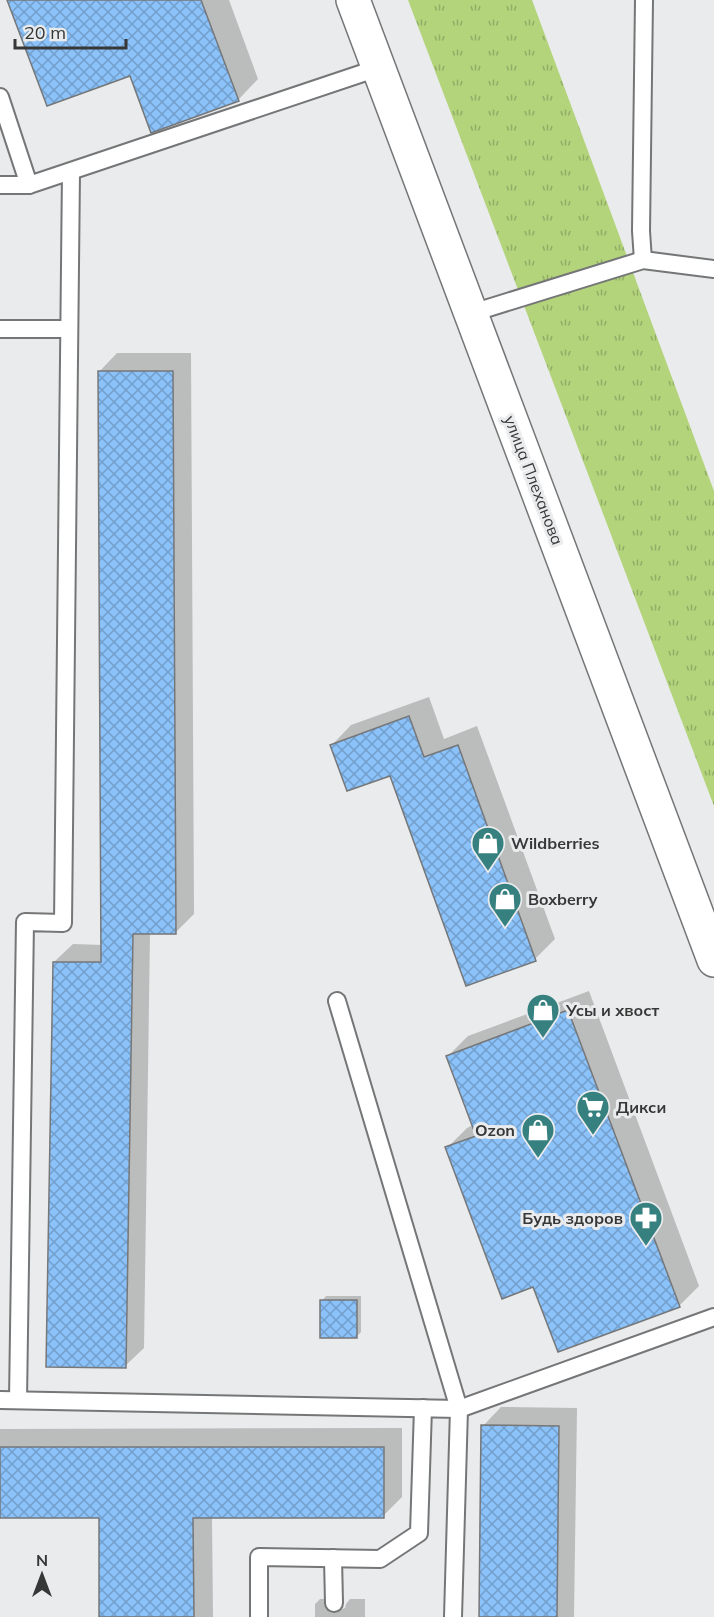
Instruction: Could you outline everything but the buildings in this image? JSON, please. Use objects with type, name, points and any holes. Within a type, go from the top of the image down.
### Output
[{"type":"street","name":"улица Плеханова","points":[[353,0],[714,960]]},
{"type":"lane","points":[[643,260],[641,220],[644,0]]},
{"type":"lane","points":[[0,185],[29,185],[71,172],[378,68]]},
{"type":"lane","points":[[0,97],[29,185]]},
{"type":"lane","points":[[18,1400],[25,922],[63,923],[71,172]]},
{"type":"lane","points":[[472,313],[643,260],[714,268]]},
{"type":"lane","points":[[0,329],[69,329]]},
{"type":"lane","points":[[338,1001],[459,1408],[453,1617]]},
{"type":"lane","points":[[0,1400],[459,1408],[714,1317]]},
{"type":"lane","points":[[259,1617],[259,1557],[380,1559],[418,1533],[423,1408]]},
{"type":"lane","points":[[333,1558],[334,1603]]},
{"type":"green space","points":[[408,0],[532,0],[714,491],[714,806]]},
{"type":"place","name":"Wildberries","points":[[488,872]]},
{"type":"place","name":"Boxberry","points":[[505,928]]},
{"type":"place","name":"Усы и хвост","points":[[543,1039]]},
{"type":"place","name":"Дикси","points":[[593,1136]]},
{"type":"place","name":"Ozon","points":[[538,1159]]},
{"type":"place","name":"Будь здоров","points":[[646,1247]]}]
